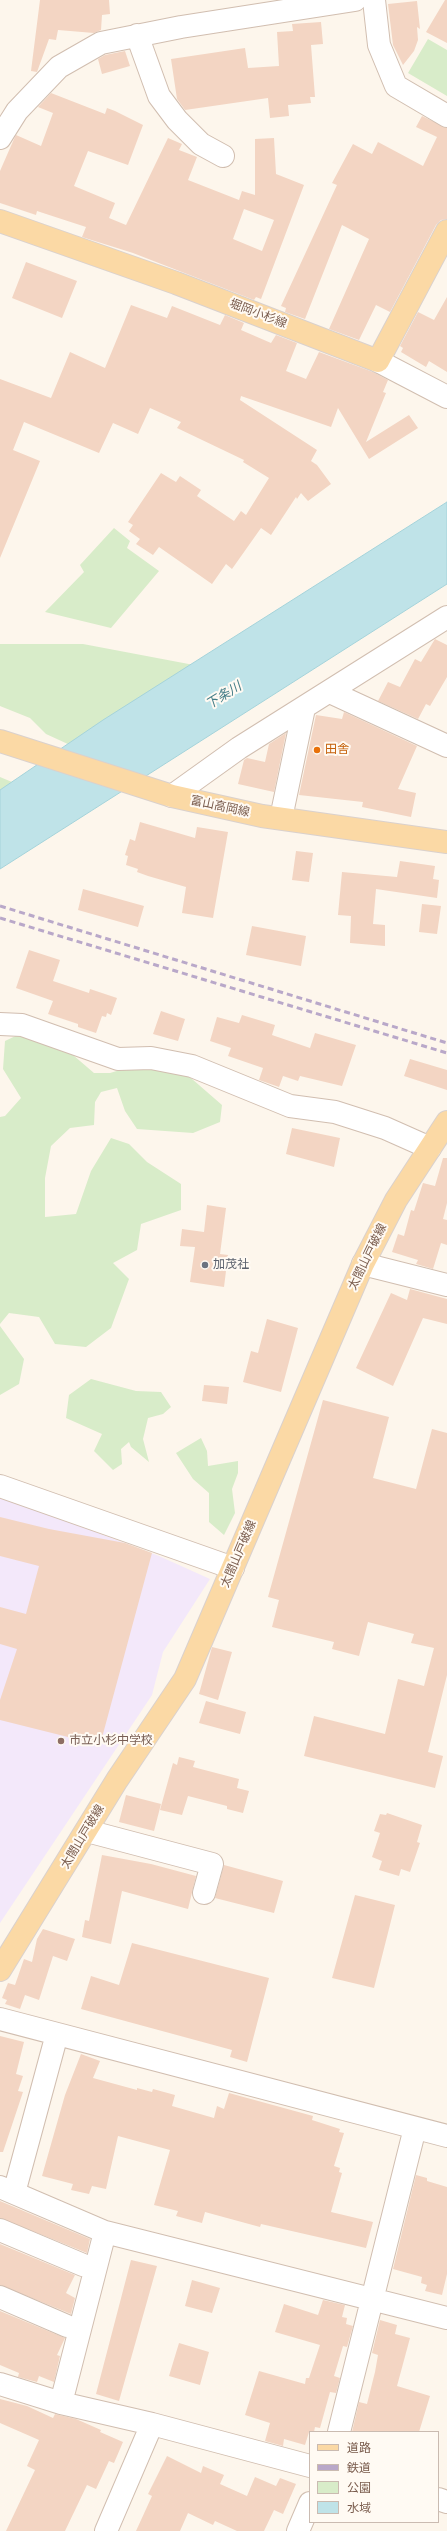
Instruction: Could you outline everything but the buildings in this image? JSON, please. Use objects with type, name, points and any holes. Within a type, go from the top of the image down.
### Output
[{"type":"main road","name":"堀岡小杉線","points":[[0,221],[176,283],[378,361]]},
{"type":"main road","points":[[378,361],[447,232]]},
{"type":"main road","name":"富山高岡線","points":[[0,741],[38,755],[172,796],[281,818],[447,842]]},
{"type":"main road","name":"太閤山戸破線","points":[[0,1970],[117,1780],[184,1679],[363,1264],[396,1200],[447,1122]]},
{"type":"street","points":[[0,138],[17,111],[59,67],[101,43],[137,35],[355,0]]},
{"type":"street","points":[[374,0],[379,45],[396,86],[447,116]]},
{"type":"street","points":[[137,35],[159,96],[177,120],[201,144],[223,156]]},
{"type":"street","points":[[378,361],[447,397]]},
{"type":"street","points":[[172,796],[239,748],[447,617]]},
{"type":"street","points":[[330,692],[447,746]]},
{"type":"street","points":[[281,818],[304,708]]},
{"type":"street","points":[[0,1024],[22,1025],[118,1059],[151,1058],[192,1066],[290,1106],[335,1112],[384,1128],[430,1148]]},
{"type":"street","points":[[363,1264],[447,1285]]},
{"type":"street","points":[[0,1486],[233,1568]]},
{"type":"street","points":[[87,1831],[212,1864],[204,1893]]},
{"type":"street","points":[[0,2019],[447,2136]]},
{"type":"street","points":[[56,2034],[7,2190],[106,2232],[447,2318]]},
{"type":"street","points":[[339,2431],[415,2128]]},
{"type":"street","points":[[0,2230],[83,2265]]},
{"type":"street","points":[[61,2403],[106,2232]]},
{"type":"street","points":[[0,2297],[67,2326]]},
{"type":"street","points":[[0,2384],[61,2403],[152,2424],[309,2466]]},
{"type":"street","points":[[106,2531],[152,2424]]},
{"type":"street","points":[[298,2531],[309,2505]]},
{"type":"shaded area","name":"市立小杉中学校","points":[[0,1496],[159,1556],[210,1579],[163,1652],[152,1695],[0,1923]]},
{"type":"green space","points":[[428,39],[447,50],[447,96],[408,73]]},
{"type":"green space","points":[[114,528],[130,541],[127,548],[159,571],[111,628],[45,612],[84,572],[80,565]]},
{"type":"green space","points":[[0,644],[83,644],[194,665],[70,745],[46,734],[30,718],[0,706]]},
{"type":"green space","points":[[0,777],[31,790],[0,809]]},
{"type":"green space","points":[[24,1032],[66,1049],[94,1073],[110,1073],[137,1065],[184,1072],[222,1105],[220,1122],[193,1133],[137,1129],[125,1111],[117,1088],[101,1092],[95,1102],[94,1125],[70,1128],[51,1146],[45,1178],[45,1217],[76,1214],[91,1171],[111,1138],[129,1144],[147,1162],[181,1184],[181,1210],[141,1224],[137,1250],[113,1263],[129,1279],[111,1328],[86,1347],[55,1344],[39,1317],[9,1313],[0,1324],[0,1117],[5,1116],[21,1098],[3,1069],[5,1041]]},
{"type":"green space","points":[[0,1326],[24,1359],[19,1384],[0,1395]]},
{"type":"green space","points":[[91,1379],[136,1391],[161,1392],[171,1407],[163,1414],[148,1418],[143,1439],[149,1462],[131,1447],[129,1442],[121,1449],[122,1464],[113,1470],[94,1451],[102,1434],[66,1418],[69,1395]]},
{"type":"green space","points":[[201,1438],[207,1451],[208,1466],[238,1461],[238,1473],[232,1489],[235,1513],[224,1535],[209,1522],[209,1493],[193,1479],[176,1453]]},
{"type":"water","name":"下条川","points":[[447,502],[447,584],[0,869],[0,790],[103,720]]},
{"type":"railway","points":[[0,906],[447,1043]]},
{"type":"railway","points":[[0,918],[447,1053]]},
{"type":"place","name":"田舎","points":[[317,750]]},
{"type":"place","name":"加茂社","points":[[205,1265]]},
{"type":"place","name":"市立小杉中学校","points":[[61,1741]]}]
